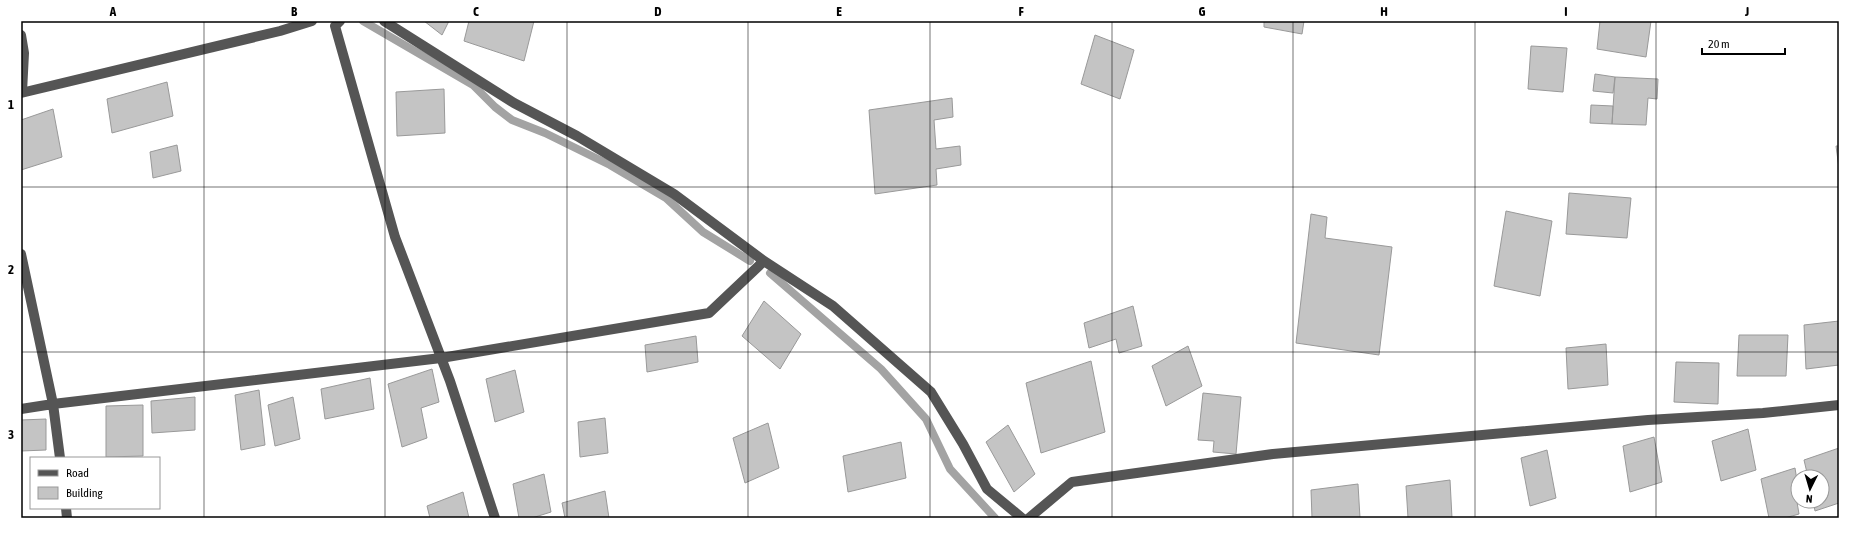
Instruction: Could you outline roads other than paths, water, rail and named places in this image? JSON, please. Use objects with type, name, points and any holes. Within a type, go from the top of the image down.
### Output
[{"type":"street","points":[[21,35],[24,53],[22,93],[280,31],[312,21]]},
{"type":"street","points":[[340,21],[335,26],[395,238],[441,358],[495,518]]},
{"type":"street","points":[[384,21],[514,103],[577,136],[674,194],[764,261],[833,306],[931,392],[963,444],[987,489],[1022,518]]},
{"type":"street","points":[[21,254],[53,404],[60,457]]},
{"type":"street","points":[[21,409],[441,358],[709,312],[764,261]]},
{"type":"street","points":[[1029,518],[1072,482],[1273,454],[1648,420],[1763,414],[1839,405]]},
{"type":"waterway","points":[[363,21],[473,85],[495,107],[512,120],[545,133],[610,165],[666,198],[703,232],[750,261]]},
{"type":"waterway","points":[[770,273],[881,369],[926,419],[950,469],[995,518]]}]
